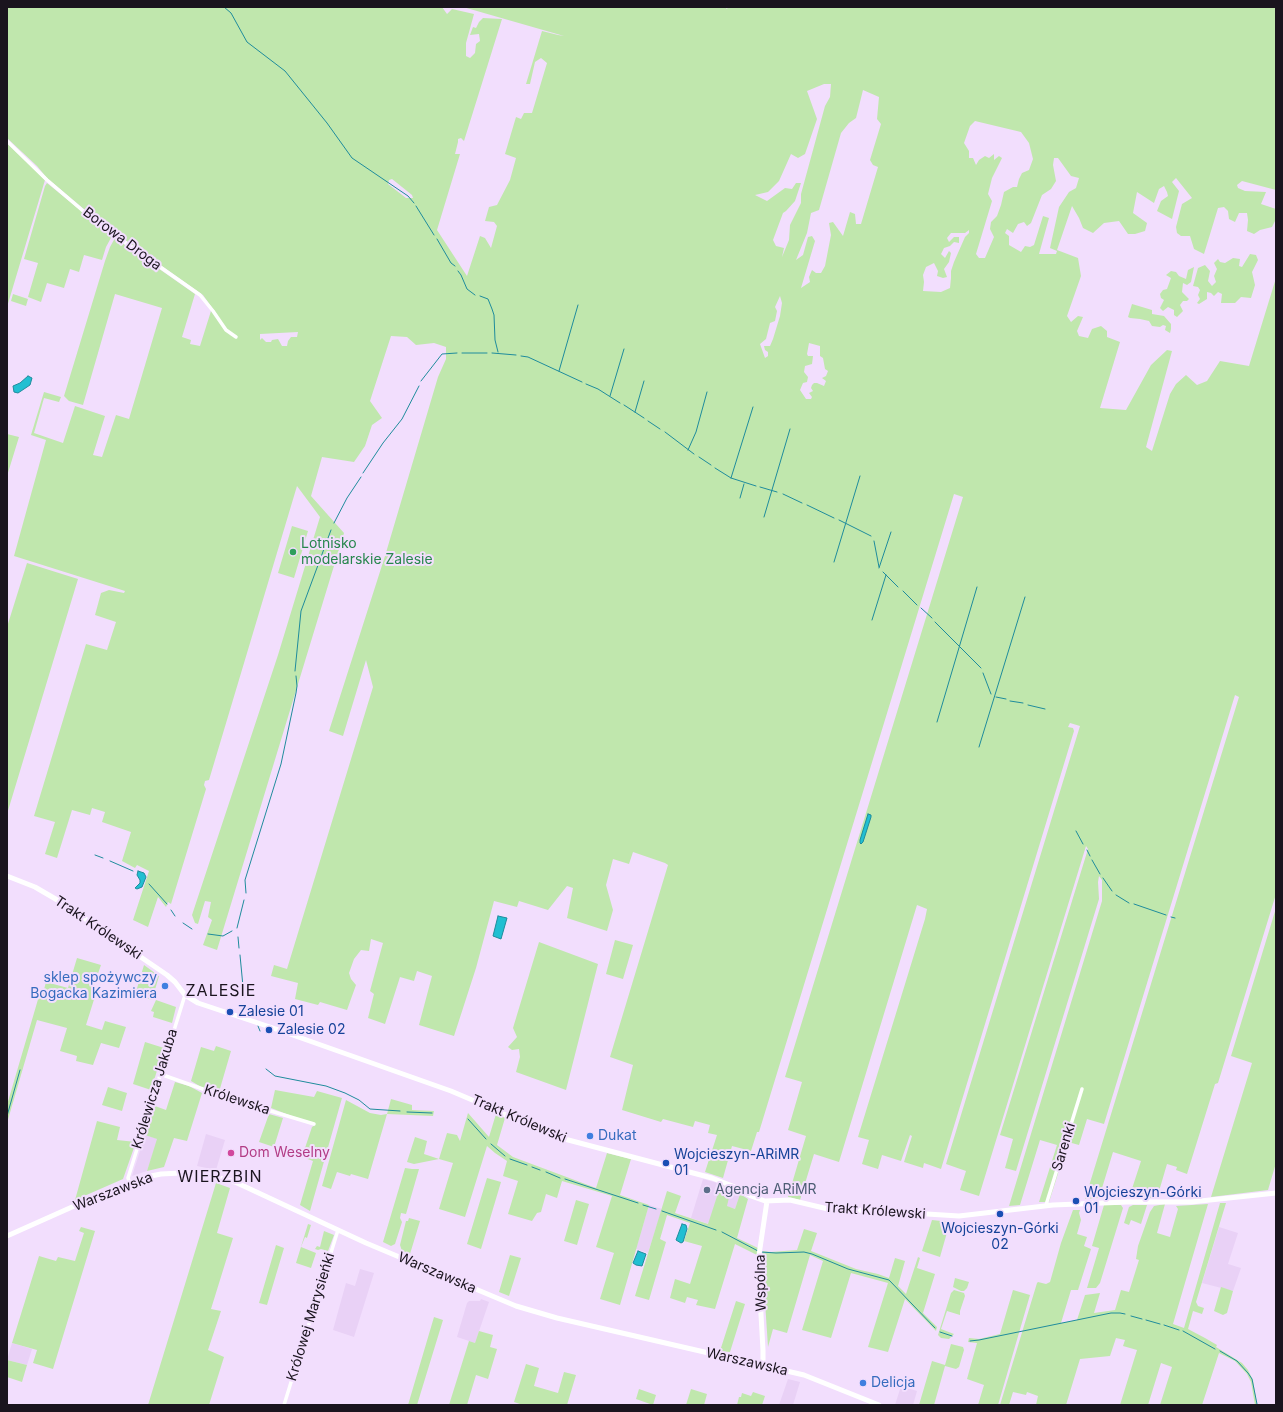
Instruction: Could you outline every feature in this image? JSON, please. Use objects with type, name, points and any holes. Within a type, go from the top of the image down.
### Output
[{"type":"street","name":"Borowa Droga","points":[[7,141],[47,180],[96,222],[200,295],[226,330],[236,337]]},
{"type":"street","name":"Trakt Królewski","points":[[7,876],[35,887],[63,904],[167,975],[175,982],[185,995],[198,1003],[451,1091],[557,1138],[712,1178],[767,1201],[790,1200],[828,1209],[886,1211],[951,1216],[1046,1205],[1127,1202],[1190,1202],[1276,1193]]},
{"type":"street","name":"Królewicza Jakuba","points":[[130,1183],[128,1178],[185,995]]},
{"type":"street","name":"Królewska","points":[[160,1074],[234,1100],[314,1124]]},
{"type":"street","name":"Sarenki","points":[[1046,1205],[1082,1089]]},
{"type":"street","name":"Warszawska","points":[[7,1236],[130,1183],[161,1174],[181,1173],[218,1177],[240,1184],[338,1230],[473,1288],[536,1312],[804,1375],[879,1405]]},
{"type":"street","name":"Wspólna","points":[[763,1366],[759,1255],[767,1201]]},
{"type":"street","name":"Królowej Marysieńki","points":[[284,1405],[338,1230]]},
{"type":"shaded area","points":[[206,1134],[225,1140],[216,1170],[197,1166]]},
{"type":"shaded area","points":[[145,1135],[158,1139],[147,1171],[132,1176]]},
{"type":"shaded area","points":[[703,1179],[721,1184],[709,1224],[691,1218]]},
{"type":"shaded area","points":[[731,1189],[740,1194],[735,1209],[726,1206]]},
{"type":"shaded area","points":[[649,1205],[662,1209],[648,1253],[636,1249]]},
{"type":"shaded area","points":[[1219,1227],[1238,1233],[1228,1264],[1241,1268],[1233,1291],[1202,1283]]},
{"type":"shaded area","points":[[360,1269],[374,1273],[354,1337],[333,1330],[346,1283],[355,1286]]},
{"type":"shaded area","points":[[481,1299],[489,1302],[475,1343],[457,1337],[467,1303],[469,1301],[480,1301]]},
{"type":"shaded area","points":[[12,1343],[32,1349],[27,1365],[7,1360]]},
{"type":"shaded area","points":[[788,1379],[800,1382],[793,1405],[779,1405]]},
{"type":"shaded area","points":[[901,1386],[917,1391],[913,1405],[895,1405]]},
{"type":"green space","points":[[7,7],[442,7],[447,14],[452,9],[474,14],[466,43],[466,56],[470,58],[475,53],[476,44],[480,41],[479,34],[470,35],[473,27],[476,28],[483,18],[502,19],[464,141],[461,138],[458,139],[455,154],[460,154],[437,230],[467,276],[480,236],[485,238],[491,248],[497,226],[494,222],[485,221],[489,207],[497,205],[510,180],[516,158],[505,154],[516,117],[521,119],[524,113],[532,113],[547,63],[541,58],[535,62],[530,84],[526,84],[542,31],[564,36],[463,7],[725,7],[727,9],[728,7],[1276,7],[1276,190],[1242,181],[1237,185],[1238,188],[1245,191],[1266,192],[1261,204],[1276,209],[1276,219],[1272,227],[1260,230],[1254,234],[1247,231],[1247,213],[1239,213],[1235,222],[1229,219],[1228,211],[1224,207],[1218,208],[1204,254],[1194,249],[1190,236],[1181,236],[1177,233],[1176,227],[1182,204],[1192,198],[1176,178],[1172,182],[1179,191],[1172,219],[1157,211],[1161,201],[1168,196],[1164,186],[1159,189],[1154,203],[1137,192],[1133,213],[1147,223],[1145,231],[1135,234],[1128,234],[1119,221],[1104,223],[1093,233],[1083,228],[1072,206],[1057,250],[1078,258],[1081,276],[1067,316],[1071,322],[1078,316],[1083,317],[1077,331],[1079,336],[1088,338],[1092,329],[1101,326],[1107,331],[1107,337],[1120,342],[1100,408],[1126,410],[1151,365],[1167,350],[1172,351],[1146,447],[1152,451],[1170,394],[1176,384],[1186,375],[1197,385],[1207,381],[1220,361],[1249,366],[1276,278],[1276,894],[1218,1083],[1215,1084],[1187,1174],[1176,1170],[1177,1167],[1167,1164],[1157,1198],[1129,1198],[1141,1161],[1113,1152],[1099,1198],[1085,1199],[1239,697],[1235,695],[1104,1124],[1087,1119],[1079,1145],[1068,1142],[1049,1202],[1039,1202],[1057,1145],[1040,1140],[1020,1205],[1009,1206],[1102,901],[1102,880],[1099,876],[1099,899],[1016,1171],[1005,1168],[1013,1139],[1000,1135],[1088,849],[1086,846],[979,1196],[960,1190],[966,1171],[946,1164],[1080,726],[1070,723],[1068,727],[1073,728],[1074,731],[941,1169],[924,1163],[923,1168],[904,1162],[912,1136],[910,1135],[901,1161],[882,1155],[878,1169],[862,1164],[869,1140],[858,1137],[925,919],[927,909],[917,905],[839,1162],[814,1154],[800,1200],[788,1197],[806,1136],[788,1130],[802,1082],[785,1077],[963,497],[954,494],[759,1132],[757,1132],[751,1151],[732,1146],[723,1178],[705,1172],[717,1135],[708,1133],[710,1125],[695,1121],[693,1127],[663,1119],[661,1122],[622,1110],[633,1065],[610,1057],[668,865],[665,863],[633,852],[629,864],[613,859],[606,885],[613,910],[607,931],[567,918],[573,888],[567,886],[548,910],[519,901],[517,907],[494,901],[476,968],[454,1036],[419,1025],[432,976],[417,971],[414,981],[400,977],[385,1024],[368,1018],[374,994],[370,991],[383,943],[371,939],[369,951],[361,950],[354,959],[349,973],[351,979],[356,985],[347,1010],[320,1002],[318,1005],[295,999],[298,983],[271,976],[274,965],[287,969],[373,687],[366,660],[343,736],[329,731],[385,556],[438,377],[446,359],[446,347],[434,343],[416,345],[407,337],[391,336],[370,401],[382,418],[372,425],[365,446],[354,462],[322,457],[311,496],[344,533],[217,950],[203,945],[212,920],[208,917],[211,902],[205,901],[198,924],[195,923],[192,915],[278,655],[320,517],[297,486],[209,780],[205,781],[204,785],[206,789],[171,904],[168,902],[166,907],[158,897],[148,927],[133,920],[149,871],[137,865],[135,868],[122,861],[131,832],[102,822],[105,812],[92,808],[90,815],[72,810],[57,858],[45,854],[55,822],[34,816],[86,644],[107,650],[116,622],[95,615],[101,593],[109,590],[124,593],[125,591],[14,556],[46,440],[31,435],[44,392],[61,397],[59,402],[44,398],[34,433],[63,443],[75,406],[105,416],[93,455],[102,457],[116,415],[129,419],[162,308],[115,294],[83,405],[69,401],[64,396],[105,261],[115,238],[195,294],[182,337],[191,340],[190,344],[200,346],[211,311],[218,316],[203,295],[97,220],[47,178],[37,166],[7,138]],"holes":[[[824,84],[831,84],[830,97],[825,106],[801,194],[801,203],[790,225],[789,240],[782,257],[784,248],[776,246],[773,240],[783,213],[795,201],[801,183],[796,183],[792,189],[785,188],[767,201],[755,195],[768,192],[779,181],[791,154],[798,158],[805,154],[817,119],[807,91]],[[863,90],[879,97],[877,119],[881,124],[870,160],[873,165],[878,167],[861,224],[856,224],[855,214],[850,212],[843,236],[833,222],[829,223],[831,235],[825,266],[821,273],[816,273],[812,270],[809,277],[810,282],[801,288],[815,241],[812,236],[808,237],[803,255],[796,260],[807,233],[811,213],[819,210],[841,133],[849,123],[856,118]],[[975,121],[1021,132],[1029,143],[1033,159],[1029,170],[1022,173],[1017,187],[1013,187],[1004,192],[997,216],[991,222],[990,229],[994,237],[985,258],[979,258],[976,254],[992,201],[988,194],[992,178],[1002,158],[999,156],[994,160],[994,154],[989,158],[985,156],[979,160],[976,165],[973,158],[969,158],[969,151],[964,143],[970,126]],[[1054,158],[1058,158],[1071,176],[1079,178],[1076,188],[1069,192],[1059,207],[1050,248],[1057,251],[1056,254],[1039,254],[1049,218],[1043,216],[1034,245],[1030,247],[1025,246],[1021,252],[1009,245],[1009,236],[1005,233],[1007,229],[1013,233],[1018,224],[1024,222],[1027,226],[1031,223],[1042,195],[1051,189],[1056,181],[1053,165]],[[392,179],[412,195],[413,198],[406,198],[388,184],[389,180]],[[969,230],[969,233],[965,237],[951,271],[950,288],[941,292],[923,291],[923,275],[926,267],[934,263],[938,271],[937,276],[943,278],[947,277],[944,269],[949,262],[951,253],[949,251],[945,258],[941,254],[944,248],[950,246],[954,242],[959,243],[959,237],[954,237],[949,242],[947,238],[951,233],[965,233]],[[780,296],[782,303],[780,316],[770,346],[764,346],[765,350],[768,352],[768,356],[765,358],[760,344],[766,339],[770,323],[775,321],[777,311],[775,307]],[[298,332],[297,337],[291,337],[287,346],[282,346],[278,339],[272,340],[271,342],[266,342],[262,338],[260,340],[260,334]],[[809,343],[820,346],[820,356],[823,358],[825,369],[828,371],[826,376],[822,378],[826,381],[824,386],[814,383],[811,388],[813,391],[809,393],[812,397],[811,399],[806,399],[800,390],[803,383],[807,382],[808,377],[804,372],[805,366],[812,364],[813,356],[808,356],[807,354]]]},
{"type":"green space","points":[[7,143],[45,180],[7,307]]},
{"type":"green space","points":[[47,183],[112,236],[106,247],[102,260],[84,255],[79,272],[70,269],[64,288],[47,283],[41,302],[28,297],[38,263],[24,259]]},
{"type":"green space","points":[[1250,254],[1256,255],[1258,260],[1252,272],[1255,285],[1251,298],[1241,297],[1235,303],[1221,303],[1222,294],[1218,292],[1214,296],[1207,292],[1207,299],[1199,304],[1197,303],[1200,299],[1198,295],[1200,290],[1198,287],[1193,286],[1198,268],[1205,265],[1210,271],[1208,281],[1212,286],[1216,282],[1214,276],[1217,269],[1214,263],[1218,259],[1220,262],[1225,263],[1233,258],[1240,259],[1239,266],[1242,267]]},
{"type":"green space","points":[[1194,267],[1191,282],[1187,285],[1183,283],[1182,292],[1189,299],[1187,301],[1183,301],[1180,305],[1183,311],[1177,317],[1174,315],[1174,310],[1168,307],[1163,311],[1160,308],[1164,300],[1161,298],[1160,294],[1163,290],[1167,289],[1171,278],[1166,275],[1171,271],[1176,272],[1179,276],[1186,279],[1188,270]]},
{"type":"green space","points":[[13,294],[28,299],[26,306],[11,301]]},
{"type":"green space","points":[[1132,304],[1152,310],[1152,314],[1164,316],[1171,324],[1170,333],[1165,330],[1166,326],[1152,326],[1149,321],[1128,317]]},
{"type":"green space","points":[[7,434],[19,437],[7,476]]},
{"type":"green space","name":"Lotnisko modelarskie Zalesie","points":[[292,526],[308,531],[294,578],[278,573]]},
{"type":"green space","points":[[27,563],[78,579],[7,814],[7,627]]},
{"type":"green space","points":[[1276,908],[1276,1163],[1268,1190],[1211,1197],[1252,1063],[1231,1056]]},
{"type":"green space","points":[[615,940],[633,945],[623,979],[606,974]]},
{"type":"green space","points":[[539,942],[598,964],[566,1090],[516,1072],[520,1057],[519,1049],[512,1050],[508,1047],[517,1037],[513,1028]]},
{"type":"green space","points":[[77,958],[101,965],[93,988],[97,990],[86,1025],[102,1030],[105,1021],[126,1027],[119,1048],[101,1043],[93,1065],[76,1061],[77,1056],[60,1051],[67,1028],[37,1020],[7,1123],[7,1105],[39,996],[42,997],[46,982],[68,988]]},
{"type":"green space","points":[[144,965],[159,976],[152,1000],[135,995]]},
{"type":"green space","points":[[156,1000],[176,1007],[172,1023],[153,1017],[154,1012],[151,1011]]},
{"type":"green space","points":[[145,1042],[164,1048],[151,1090],[133,1084]]},
{"type":"green space","points":[[216,1046],[231,1051],[219,1092],[203,1088],[191,1081],[201,1047],[214,1051]]},
{"type":"green space","points":[[175,1082],[189,1086],[202,1093],[187,1141],[174,1138],[164,1167],[147,1171],[157,1139],[145,1135],[155,1106],[166,1110]]},
{"type":"green space","points":[[108,1087],[127,1093],[122,1111],[102,1105]]},
{"type":"green space","points":[[275,1090],[314,1097],[317,1091],[342,1098],[310,1211],[300,1205],[313,1161],[302,1157],[312,1127],[315,1125],[271,1108]]},
{"type":"green space","points":[[391,1099],[412,1105],[412,1110],[434,1111],[433,1116],[387,1114]]},
{"type":"green space","points":[[346,1100],[370,1113],[381,1115],[387,1114],[368,1179],[337,1172],[331,1189],[322,1186]]},
{"type":"green space","points":[[468,1113],[489,1137],[496,1114],[505,1118],[497,1145],[513,1157],[596,1188],[607,1153],[631,1159],[620,1195],[649,1205],[620,1305],[600,1299],[614,1253],[596,1247],[612,1196],[562,1181],[557,1198],[546,1194],[541,1212],[537,1213],[532,1221],[508,1214],[518,1181],[503,1176],[507,1161],[487,1146],[465,1217],[439,1209],[453,1163],[439,1159],[447,1133],[457,1135],[460,1141]]},
{"type":"green space","points":[[269,1114],[283,1118],[274,1147],[259,1142]]},
{"type":"green space","points":[[97,1121],[120,1127],[117,1140],[136,1142],[123,1179],[75,1200]]},
{"type":"green space","points":[[415,1137],[427,1141],[424,1154],[439,1159],[414,1164],[407,1162]]},
{"type":"green space","points":[[405,1168],[419,1169],[406,1214],[401,1213],[400,1218],[402,1222],[395,1244],[391,1246],[383,1242]]},
{"type":"green space","points":[[487,1178],[501,1182],[481,1249],[467,1244]]},
{"type":"green space","points":[[216,1183],[230,1188],[217,1233],[233,1238],[211,1309],[221,1311],[208,1350],[224,1357],[209,1405],[148,1405]]},
{"type":"green space","points":[[721,1184],[731,1189],[727,1206],[735,1209],[740,1194],[748,1199],[737,1238],[758,1248],[757,1255],[735,1244],[715,1309],[696,1305],[698,1300],[687,1297],[685,1303],[670,1298],[675,1279],[690,1284],[702,1246],[684,1241],[690,1223],[667,1215],[660,1239],[666,1242],[649,1300],[635,1296],[667,1191],[681,1196],[675,1213],[708,1224]]},
{"type":"green space","points":[[576,1200],[589,1204],[577,1245],[564,1241]]},
{"type":"green space","points":[[1220,1203],[1226,1203],[1196,1302],[1198,1306],[1204,1308],[1202,1314],[1193,1311],[1188,1329],[1217,1345],[1216,1347],[1242,1363],[1248,1370],[1253,1380],[1257,1405],[1255,1405],[1251,1382],[1247,1374],[1235,1361],[1219,1353],[1202,1405],[1160,1405],[1172,1367],[1161,1363],[1148,1405],[1120,1405],[1137,1350],[1123,1346],[1125,1340],[1116,1338],[1110,1356],[1080,1359],[1066,1405],[1036,1405],[1038,1396],[1027,1392],[1026,1395],[1013,1392],[1009,1405],[1000,1405],[1037,1283],[1046,1284],[1050,1282],[1061,1243],[1073,1210],[1080,1210],[1079,1213],[1081,1220],[1077,1234],[1087,1237],[1084,1246],[1091,1249],[1078,1290],[1071,1290],[1061,1323],[1077,1320],[1085,1295],[1100,1293],[1094,1313],[1115,1310],[1121,1290],[1129,1292],[1139,1260],[1136,1259],[1138,1246],[1150,1212],[1154,1206],[1165,1204],[1157,1233],[1170,1237],[1178,1209],[1176,1206],[1208,1204],[1173,1324],[1184,1328]]},
{"type":"green space","points":[[1104,1205],[1121,1205],[1123,1208],[1100,1283],[1096,1288],[1087,1288],[1099,1248],[1092,1246]]},
{"type":"green space","points":[[1133,1205],[1147,1205],[1141,1224],[1131,1220],[1129,1225],[1124,1223],[1129,1207]]},
{"type":"green space","points":[[409,1218],[420,1221],[410,1254],[402,1251],[400,1245],[406,1221],[408,1221]]},
{"type":"green space","points":[[932,1220],[950,1222],[940,1257],[922,1251]]},
{"type":"green space","points":[[308,1224],[311,1225],[307,1238],[305,1237],[301,1247],[316,1253],[311,1268],[296,1263]]},
{"type":"green space","points":[[81,1227],[95,1231],[53,1369],[33,1363],[37,1350],[12,1343],[39,1256],[56,1261],[58,1257],[75,1261],[84,1233],[79,1231]]},
{"type":"green space","points":[[804,1229],[817,1233],[811,1251],[856,1269],[889,1278],[895,1258],[905,1261],[898,1286],[906,1294],[918,1257],[920,1258],[917,1268],[935,1274],[923,1313],[937,1327],[936,1331],[905,1299],[888,1352],[868,1347],[888,1283],[851,1273],[831,1338],[802,1330],[823,1261],[810,1255],[787,1333],[773,1329],[768,1347],[762,1256],[763,1251],[771,1252],[797,1250]]},
{"type":"green space","points":[[324,1231],[334,1235],[328,1251],[315,1249],[317,1246],[320,1247]]},
{"type":"green space","points":[[276,1245],[284,1248],[267,1305],[259,1303]]},
{"type":"green space","points":[[510,1255],[521,1258],[509,1296],[499,1292]]},
{"type":"green space","points":[[955,1278],[969,1282],[964,1291],[953,1287]]},
{"type":"green space","points":[[1221,1287],[1233,1291],[1227,1313],[1223,1315],[1214,1311]]},
{"type":"green space","points":[[954,1290],[964,1293],[965,1296],[960,1315],[947,1311],[941,1329],[954,1334],[949,1339],[941,1338],[938,1335],[951,1293]]},
{"type":"green space","points":[[1013,1290],[1030,1295],[998,1405],[978,1405],[984,1385],[967,1379],[977,1343],[968,1342],[969,1338],[979,1339],[1000,1334]]},
{"type":"green space","points":[[736,1301],[745,1304],[730,1352],[720,1351]]},
{"type":"green space","points":[[434,1317],[443,1320],[417,1405],[408,1405]]},
{"type":"green space","points":[[479,1331],[493,1335],[490,1347],[497,1349],[488,1379],[476,1375],[467,1405],[449,1405],[469,1341],[475,1343]]},
{"type":"green space","points":[[951,1344],[963,1347],[964,1350],[959,1367],[956,1369],[945,1366],[934,1405],[919,1405],[932,1361],[945,1365]]},
{"type":"green space","points":[[7,1360],[27,1365],[22,1382],[7,1377]]},
{"type":"green space","points":[[526,1364],[539,1368],[534,1386],[558,1393],[564,1372],[576,1375],[567,1405],[523,1405],[514,1402]]},
{"type":"green space","points":[[639,1389],[656,1395],[653,1405],[636,1399]]},
{"type":"green space","points":[[691,1389],[707,1394],[704,1405],[686,1405]]},
{"type":"green space","points":[[753,1392],[765,1396],[762,1405],[737,1405],[739,1397],[741,1397],[742,1393],[751,1396]]},
{"type":"water","points":[[28,376],[32,378],[30,385],[18,393],[14,392],[13,386],[20,383]]},
{"type":"water","points":[[868,814],[871,815],[871,817],[861,844],[860,840]]},
{"type":"water","points":[[138,871],[144,873],[146,877],[142,887],[137,889],[135,888],[140,883],[137,875]]},
{"type":"water","points":[[498,916],[507,918],[501,939],[493,936]]},
{"type":"water","points":[[682,1224],[686,1225],[687,1229],[683,1242],[681,1243],[676,1240]]},
{"type":"water","points":[[638,1251],[646,1254],[642,1266],[633,1263]]},
{"type":"waterway","points":[[224,7],[231,13],[247,42],[285,71],[327,123],[352,158],[408,196],[414,203]]},
{"type":"waterway","points":[[416,206],[434,235]]},
{"type":"waterway","points":[[437,239],[451,263],[455,266]]},
{"type":"waterway","points":[[458,271],[467,289],[475,295]]},
{"type":"waterway","points":[[480,296],[488,299],[494,315],[495,340],[498,352]]},
{"type":"waterway","points":[[559,371],[578,305]]},
{"type":"waterway","points":[[610,396],[624,349]]},
{"type":"waterway","points":[[421,381],[442,354],[457,353]]},
{"type":"waterway","points":[[462,353],[487,353]]},
{"type":"waterway","points":[[492,353],[516,355]]},
{"type":"waterway","points":[[521,356],[528,357],[582,382]]},
{"type":"waterway","points":[[635,412],[644,381]]},
{"type":"waterway","points":[[586,384],[598,389],[620,403]]},
{"type":"waterway","points":[[363,473],[383,443],[402,419],[419,386]]},
{"type":"waterway","points":[[688,450],[696,432],[707,392]]},
{"type":"waterway","points":[[624,405],[644,418]]},
{"type":"waterway","points":[[731,478],[753,407]]},
{"type":"waterway","points":[[648,421],[660,429]]},
{"type":"waterway","points":[[764,517],[790,429]]},
{"type":"waterway","points":[[665,432],[694,454]]},
{"type":"waterway","points":[[699,457],[711,465]]},
{"type":"waterway","points":[[715,468],[731,478],[756,486]]},
{"type":"waterway","points":[[834,562],[860,476]]},
{"type":"waterway","points":[[334,523],[347,498],[361,477]]},
{"type":"waterway","points":[[740,498],[744,484]]},
{"type":"waterway","points":[[760,487],[777,492]]},
{"type":"waterway","points":[[783,494],[802,503]]},
{"type":"waterway","points":[[807,505],[834,518]]},
{"type":"waterway","points":[[839,520],[871,536]]},
{"type":"waterway","points":[[295,671],[301,611],[331,530]]},
{"type":"waterway","points":[[879,568],[891,532]]},
{"type":"waterway","points":[[874,541],[879,567]]},
{"type":"waterway","points":[[883,572],[898,587]]},
{"type":"waterway","points":[[872,620],[886,575]]},
{"type":"waterway","points":[[937,722],[977,587]]},
{"type":"waterway","points":[[903,591],[917,605]]},
{"type":"waterway","points":[[979,747],[1025,597]]},
{"type":"waterway","points":[[921,608],[932,618]]},
{"type":"waterway","points":[[935,622],[981,668]]},
{"type":"waterway","points":[[983,673],[991,694]]},
{"type":"waterway","points":[[246,893],[245,880],[281,764],[296,693],[296,676]]},
{"type":"waterway","points":[[996,697],[1006,699]]},
{"type":"waterway","points":[[1010,701],[1023,703]]},
{"type":"waterway","points":[[1028,705],[1045,709]]},
{"type":"waterway","points":[[1076,831],[1083,844]]},
{"type":"waterway","points":[[1087,850],[1090,856]]},
{"type":"waterway","points":[[95,855],[103,858]]},
{"type":"waterway","points":[[1092,860],[1100,874]]},
{"type":"waterway","points":[[110,861],[133,871]]},
{"type":"waterway","points":[[1103,878],[1112,891]]},
{"type":"waterway","points":[[149,884],[167,904]]},
{"type":"waterway","points":[[1116,895],[1129,903]]},
{"type":"waterway","points":[[237,928],[244,900]]},
{"type":"waterway","points":[[1134,904],[1166,915]]},
{"type":"waterway","points":[[171,910],[175,916]]},
{"type":"waterway","points":[[1171,917],[1175,918]]},
{"type":"waterway","points":[[183,923],[192,929]]},
{"type":"waterway","points":[[208,934],[223,936],[232,931]]},
{"type":"waterway","points":[[238,937],[239,948]]},
{"type":"waterway","points":[[240,955],[244,997]]},
{"type":"waterway","points":[[258,1026],[260,1031]]},
{"type":"waterway","points":[[266,1069],[275,1076],[326,1086],[345,1093],[359,1100],[370,1109],[400,1111]]},
{"type":"waterway","points":[[7,1116],[20,1070]]},
{"type":"waterway","points":[[407,1112],[432,1113]]},
{"type":"waterway","points":[[468,1119],[486,1139]]},
{"type":"waterway","points":[[491,1144],[505,1156]]},
{"type":"waterway","points":[[510,1159],[527,1165]]},
{"type":"waterway","points":[[532,1167],[540,1170]]},
{"type":"waterway","points":[[546,1172],[560,1178]]},
{"type":"waterway","points":[[565,1179],[638,1203]]},
{"type":"waterway","points":[[643,1205],[656,1209]]},
{"type":"waterway","points":[[662,1211],[716,1230]]},
{"type":"waterway","points":[[722,1232],[758,1251]]},
{"type":"waterway","points":[[761,1252],[804,1252],[848,1269],[889,1280],[935,1328]]},
{"type":"waterway","points":[[970,1341],[1111,1313],[1125,1314]]},
{"type":"waterway","points":[[1131,1316],[1142,1319]]},
{"type":"waterway","points":[[1146,1320],[1160,1324]]},
{"type":"waterway","points":[[1164,1325],[1179,1330]]},
{"type":"waterway","points":[[1183,1331],[1215,1349]]},
{"type":"waterway","points":[[940,1332],[952,1336]]},
{"type":"waterway","points":[[1220,1351],[1237,1361],[1248,1373],[1252,1379],[1257,1404]]},
{"type":"place","name":"Lotnisko modelarskie Zalesie","points":[[293,552]]},
{"type":"place","name":"sklep spożywczy Bogacka Kazimiera","points":[[165,986]]},
{"type":"place","name":"Zalesie 01","points":[[230,1012]]},
{"type":"place","name":"Zalesie 02","points":[[269,1030]]},
{"type":"place","name":"Dukat","points":[[590,1136]]},
{"type":"place","name":"Dom Weselny","points":[[231,1153]]},
{"type":"place","name":"Wojcieszyn-ARiMR 01","points":[[666,1163]]},
{"type":"place","name":"Agencja ARiMR","points":[[707,1190]]},
{"type":"place","name":"Wojcieszyn-Górki 01","points":[[1076,1201]]},
{"type":"place","name":"Wojcieszyn-Górki 02","points":[[1000,1214]]},
{"type":"place","name":"Delicja","points":[[863,1383]]},
{"type":"district","name":"ZALESIE","points":[[221,991]]},
{"type":"district","name":"WIERZBIN","points":[[220,1177]]}]
